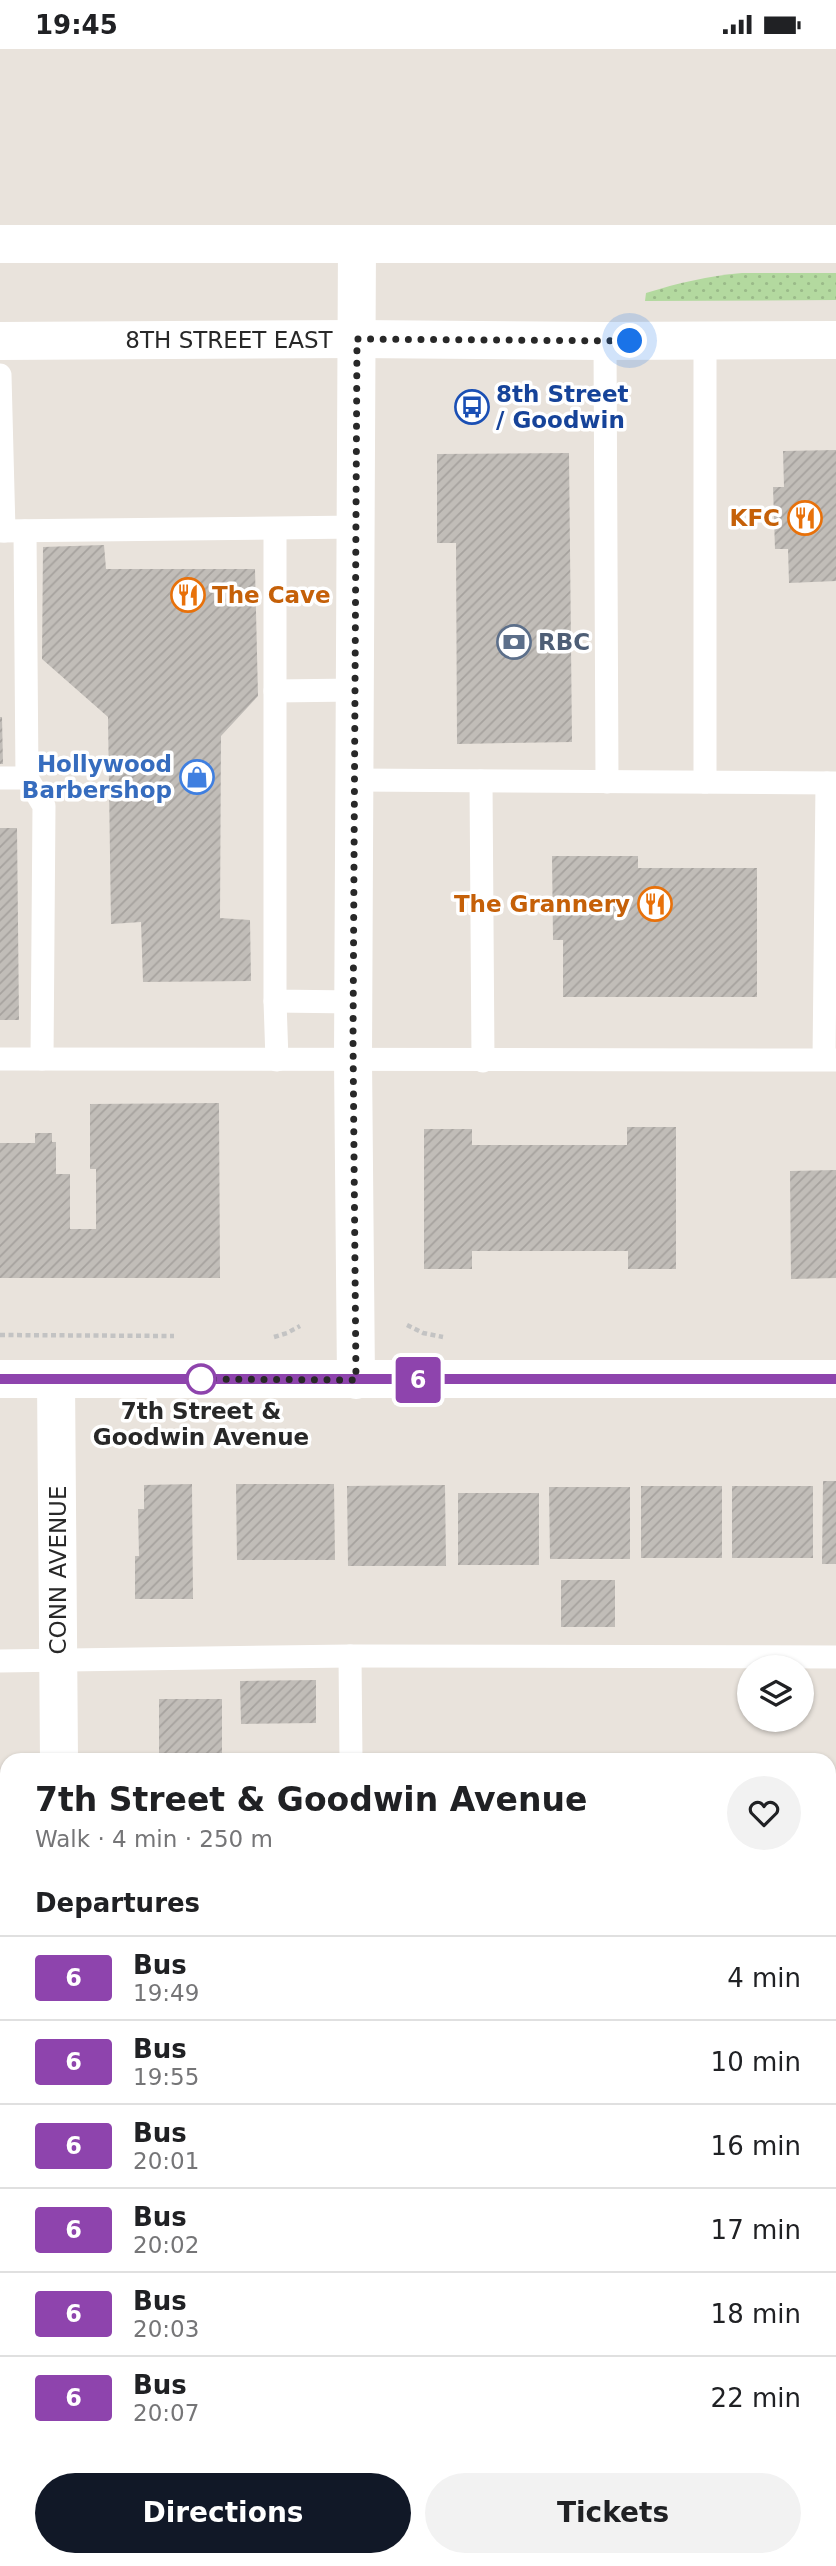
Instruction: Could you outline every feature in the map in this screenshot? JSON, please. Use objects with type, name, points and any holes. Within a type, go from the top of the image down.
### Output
[{"type":"street","points":[[0,244],[836,244]]},
{"type":"street","points":[[356,1380],[353,1059],[357,244]]},
{"type":"street","name":"8TH STREET EAST","points":[[0,341],[836,340]]},
{"type":"street","points":[[0,1379],[836,1379]]},
{"type":"street","name":"CONN AVENUE","points":[[56,1379],[59,1753]]},
{"type":"lane","points":[[606,341],[607,782]]},
{"type":"lane","points":[[705,341],[705,782]]},
{"type":"lane","points":[[0,375],[27,778],[44,806],[43,1059]]},
{"type":"lane","points":[[10,531],[356,527]]},
{"type":"lane","points":[[275,529],[277,1060]]},
{"type":"lane","points":[[275,691],[356,690]]},
{"type":"lane","points":[[0,778],[27,778]]},
{"type":"lane","points":[[0,1059],[830,1060],[831,783],[356,780]]},
{"type":"lane","points":[[481,781],[483,1061]]},
{"type":"lane","points":[[275,1001],[354,1002]]},
{"type":"lane","points":[[350,1656],[351,1753]]},
{"type":"lane","points":[[0,1661],[350,1656],[836,1657]]},
{"type":"path","points":[[264,1336],[277,1336],[300,1326]]},
{"type":"path","points":[[0,1335],[185,1336]]},
{"type":"green space","points":[[742,273],[836,273],[836,300],[645,301],[646,293],[658,289]]},
{"type":"building","name":"KFC","points":[[836,450],[836,581],[789,583],[788,549],[775,549],[773,487],[784,487],[783,451]]},
{"type":"building","name":"RBC","points":[[569,453],[572,742],[457,744],[456,543],[437,543],[437,454]]},
{"type":"building","points":[[104,545],[106,569],[255,569],[258,696],[221,736],[220,918],[250,920],[251,981],[143,982],[141,922],[111,924],[108,717],[42,659],[43,547]]},
{"type":"building","points":[[2,717],[3,764],[0,764]]},
{"type":"building","points":[[0,828],[17,828],[19,1020],[0,1020]]},
{"type":"building","name":"The Grannery","points":[[552,856],[638,856],[638,868],[757,868],[757,997],[563,997],[563,940],[553,940]]},
{"type":"building","points":[[219,1103],[220,1278],[0,1278],[0,1143],[35,1143],[35,1133],[52,1133],[52,1142],[56,1142],[56,1174],[70,1174],[70,1229],[96,1229],[96,1169],[90,1169],[90,1104]]},
{"type":"building","points":[[627,1127],[676,1127],[676,1269],[628,1269],[628,1251],[472,1251],[472,1269],[424,1269],[424,1129],[472,1129],[472,1145],[627,1145]]},
{"type":"building","points":[[836,1170],[836,1278],[791,1279],[790,1171]]},
{"type":"building","points":[[823,1481],[836,1481],[836,1564],[822,1564]]},
{"type":"building","points":[[192,1484],[193,1599],[135,1599],[135,1556],[139,1556],[138,1509],[144,1509],[144,1485]]},
{"type":"building","points":[[236,1484],[334,1484],[335,1560],[237,1560]]},
{"type":"building","points":[[445,1485],[446,1566],[348,1566],[347,1486]]},
{"type":"building","points":[[641,1486],[722,1486],[722,1558],[641,1558]]},
{"type":"building","points":[[732,1486],[813,1486],[813,1558],[732,1558]]},
{"type":"building","points":[[549,1487],[630,1487],[630,1559],[550,1559]]},
{"type":"building","points":[[458,1493],[539,1493],[539,1565],[458,1565]]},
{"type":"building","points":[[561,1580],[615,1580],[615,1627],[561,1627]]},
{"type":"building","points":[[316,1680],[316,1723],[241,1724],[240,1681]]},
{"type":"building","points":[[159,1699],[222,1699],[222,1753],[159,1753]]},
{"type":"bus line","name":"6","points":[[0,1379],[836,1379]]},
{"type":"place","name":"8th Street / Goodwin","points":[[472,407]]},
{"type":"place","name":"KFC","points":[[805,518]]},
{"type":"place","name":"The Cave","points":[[188,595]]},
{"type":"place","name":"RBC","points":[[514,642]]},
{"type":"place","name":"Hollywood Barbershop","points":[[197,777]]},
{"type":"place","name":"The Grannery","points":[[655,904]]},
{"type":"place","name":"7th Street & Goodwin Avenue","points":[[201,1379]]},
{"type":"route","points":[[201,1379],[356,1380],[353,1040],[357,339],[630,341]]}]
